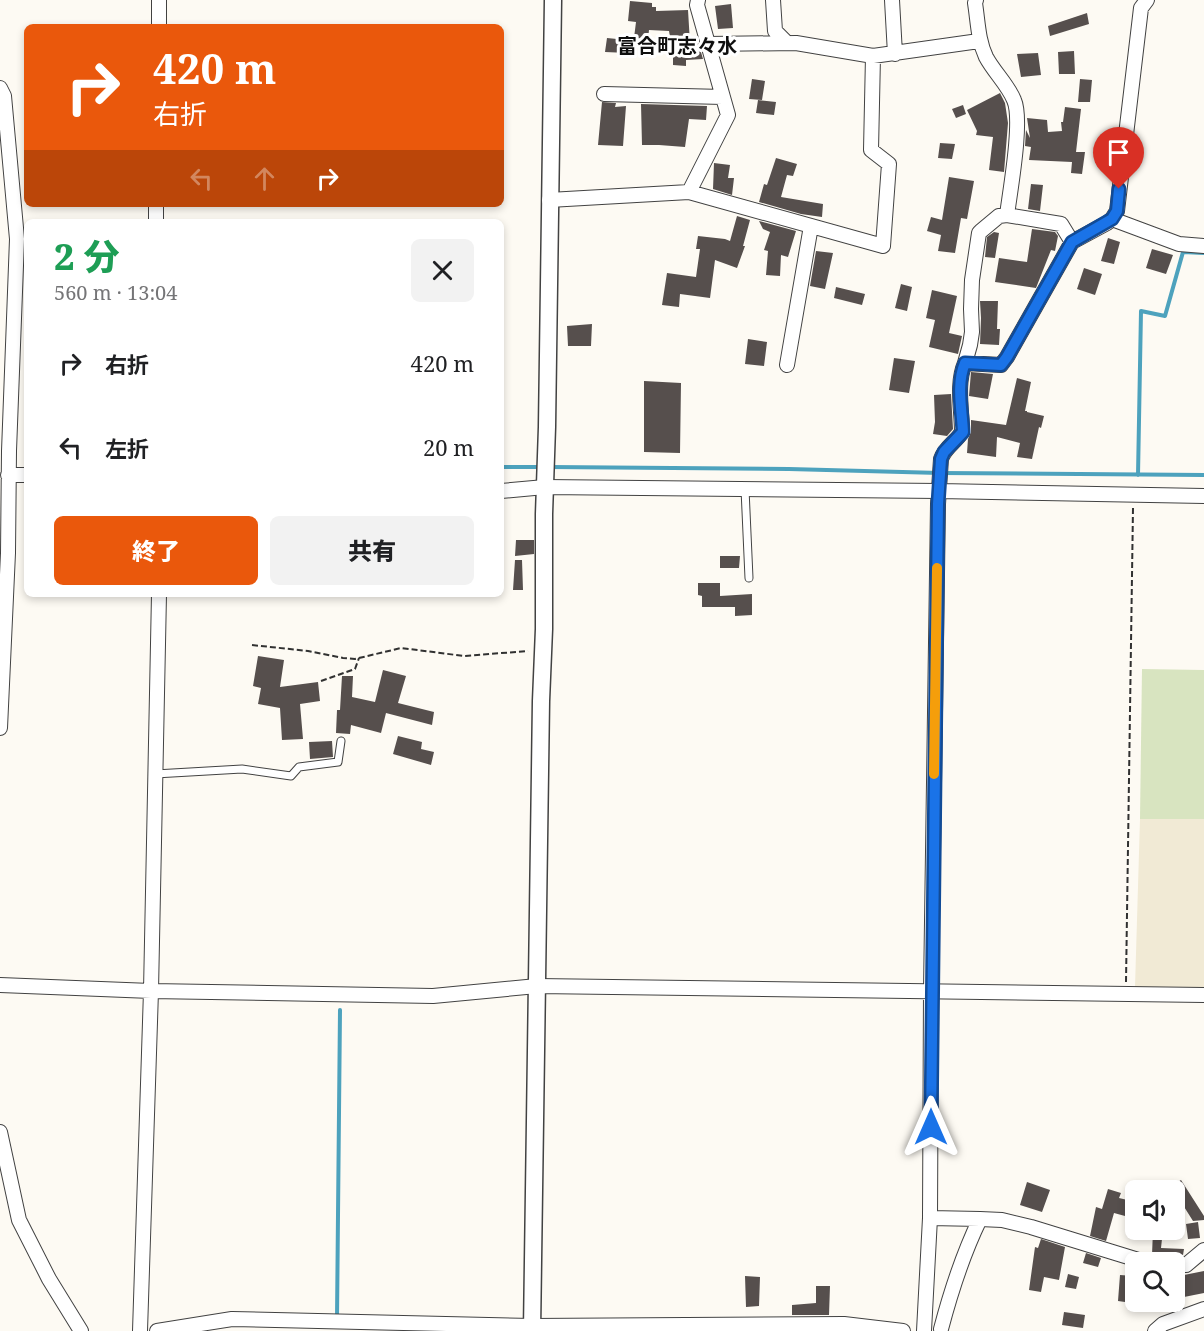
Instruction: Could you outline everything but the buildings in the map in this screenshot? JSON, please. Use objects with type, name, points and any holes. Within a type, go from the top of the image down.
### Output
[{"type":"street","points":[[159,0],[159,24]]},
{"type":"street","points":[[532,1329],[553,0]]},
{"type":"street","points":[[689,192],[728,115],[698,0]]},
{"type":"street","points":[[773,0],[775,31],[787,43]]},
{"type":"street","points":[[892,0],[895,54]]},
{"type":"street","points":[[976,0],[979,41],[987,58],[1014,99],[1017,112],[1007,215]]},
{"type":"street","points":[[965,363],[1001,365],[1072,242],[1112,219],[1117,211],[1141,8],[1147,0]]},
{"type":"street","points":[[708,44],[796,43],[873,56],[979,41]]},
{"type":"street","points":[[549,200],[689,192],[883,246],[888,164],[871,150],[873,56]]},
{"type":"street","points":[[0,88],[4,96],[17,239],[8,475],[8,553],[0,728]]},
{"type":"street","points":[[604,94],[723,97]]},
{"type":"street","points":[[924,1331],[930,1218],[938,504],[941,459],[944,452],[963,432],[960,389],[972,332],[972,280],[979,233],[999,216],[1007,215],[1061,224],[1072,242]]},
{"type":"street","points":[[1112,219],[1179,244],[1204,246]]},
{"type":"street","points":[[787,365],[811,226]]},
{"type":"street","points":[[8,475],[24,475]]},
{"type":"street","points":[[504,490],[546,482],[745,489],[939,488],[1204,496]]},
{"type":"street","points":[[140,1331],[151,991],[159,597]]},
{"type":"street","points":[[0,985],[151,991],[433,996],[537,986],[1204,995]]},
{"type":"street","points":[[0,1132],[19,1220],[49,1279],[81,1331]]},
{"type":"street","points":[[930,1218],[1002,1220],[1125,1256]]},
{"type":"street","points":[[940,1330],[969,1242],[980,1219]]},
{"type":"street","points":[[1185,1265],[1204,1250]]},
{"type":"street","points":[[1155,1331],[1163,1324],[1204,1310]]},
{"type":"street","points":[[157,1331],[232,1319],[532,1329],[645,1329],[844,1324],[903,1331]]},
{"type":"lane","points":[[745,489],[749,578]]},
{"type":"lane","points":[[155,774],[242,769],[291,776],[299,767],[339,762],[341,741]]},
{"type":"path","points":[[1126,994],[1134,494]]},
{"type":"path","points":[[252,645],[308,651],[343,658],[359,658],[401,648],[464,656],[543,650]]},
{"type":"path","points":[[321,681],[355,669],[359,658]]},
{"type":"shaded area","points":[[1140,819],[1204,819],[1204,989],[1135,987]]},
{"type":"green space","points":[[1142,669],[1204,670],[1204,819],[1140,819]]},
{"type":"waterway","points":[[1138,475],[1141,311],[1165,316],[1183,252],[1204,253]]},
{"type":"waterway","points":[[504,467],[542,467]]},
{"type":"waterway","points":[[550,467],[1204,475]]},
{"type":"waterway","points":[[337,1318],[340,1010]]},
{"type":"slow traffic","points":[[934,774],[937,568]]},
{"type":"district","name":"富合町志々水","points":[[677,46]]},
{"type":"route","points":[[931,1127],[938,504],[941,459],[944,452],[963,432],[960,389],[965,363],[1001,365],[1072,242],[1112,219],[1117,211],[1119,189]]}]
